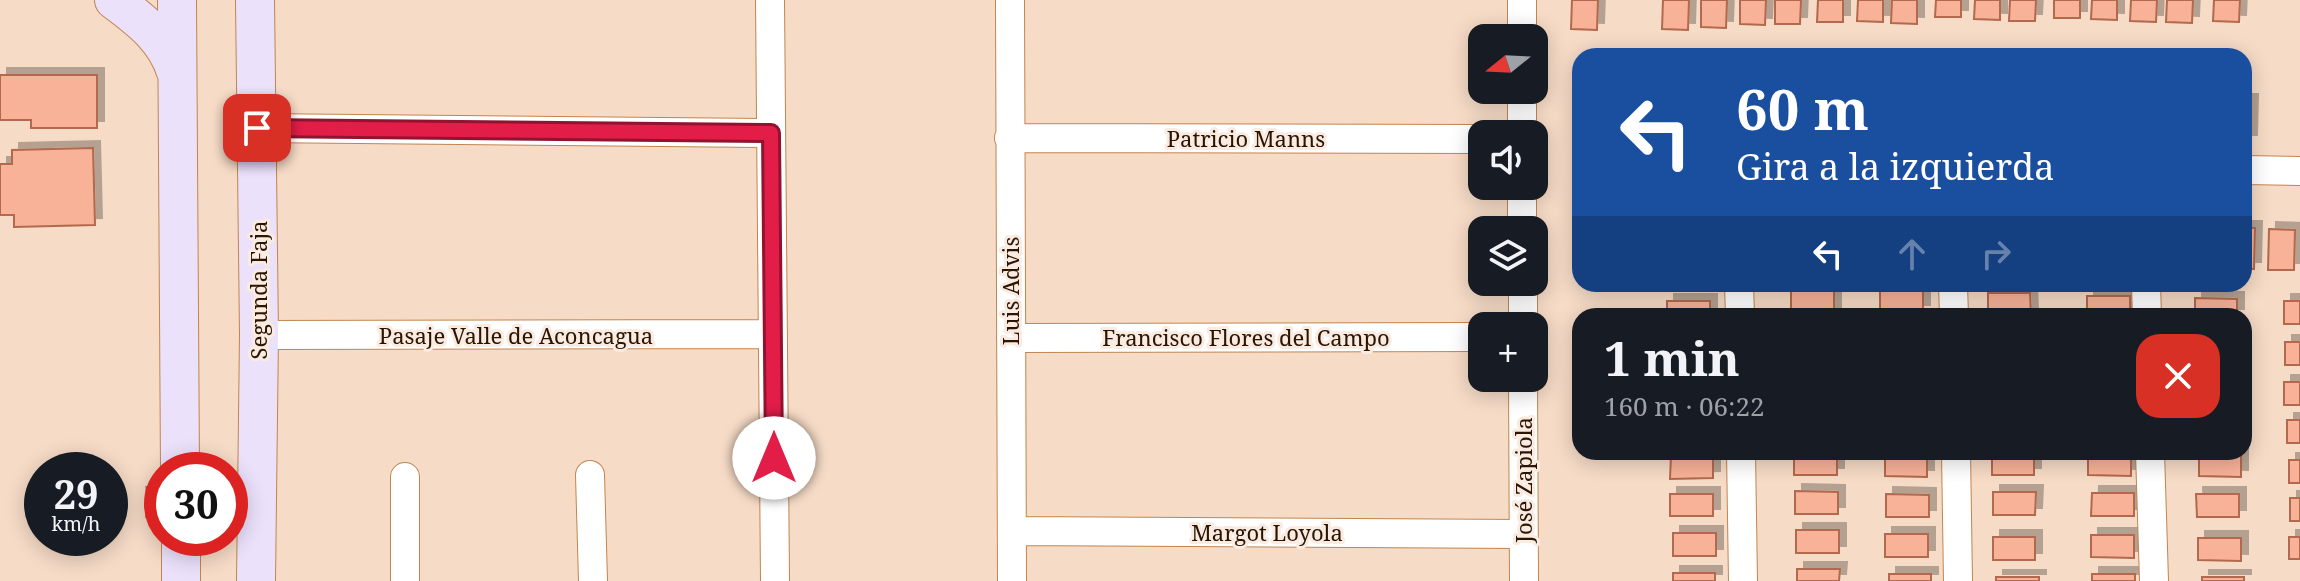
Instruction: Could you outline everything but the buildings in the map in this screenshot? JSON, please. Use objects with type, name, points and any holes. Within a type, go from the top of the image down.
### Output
[{"type":"main road","points":[[114,0],[160,38],[171,54],[178,79]]},
{"type":"main road","points":[[177,0],[180,452]]},
{"type":"main road","name":"Segunda Faja","points":[[255,0],[259,335],[256,581]]},
{"type":"main road","points":[[181,556],[181,581]]},
{"type":"street","points":[[770,0],[775,581]]},
{"type":"street","name":"Luis Advis","points":[[1010,0],[1012,581]]},
{"type":"street","points":[[1522,0],[1522,24]]},
{"type":"street","points":[[257,128],[771,133]]},
{"type":"street","name":"Patricio Manns","points":[[1009,138],[1468,139]]},
{"type":"street","points":[[2252,170],[2300,171]]},
{"type":"street","name":"Pasaje Valle de Aconcagua","points":[[259,335],[773,334]]},
{"type":"street","name":"Francisco Flores del Campo","points":[[1011,338],[1468,337]]},
{"type":"street","name":"José Zapiola","points":[[1523,392],[1524,581]]},
{"type":"street","points":[[1741,460],[1743,581]]},
{"type":"street","points":[[1956,460],[1958,581]]},
{"type":"street","points":[[2150,460],[2154,581]]},
{"type":"street","points":[[590,475],[593,581]]},
{"type":"street","points":[[405,477],[405,581]]},
{"type":"street","name":"Margot Loyola","points":[[1012,531],[1523,534]]},
{"type":"route","points":[[257,128],[771,133],[774,458]]}]
